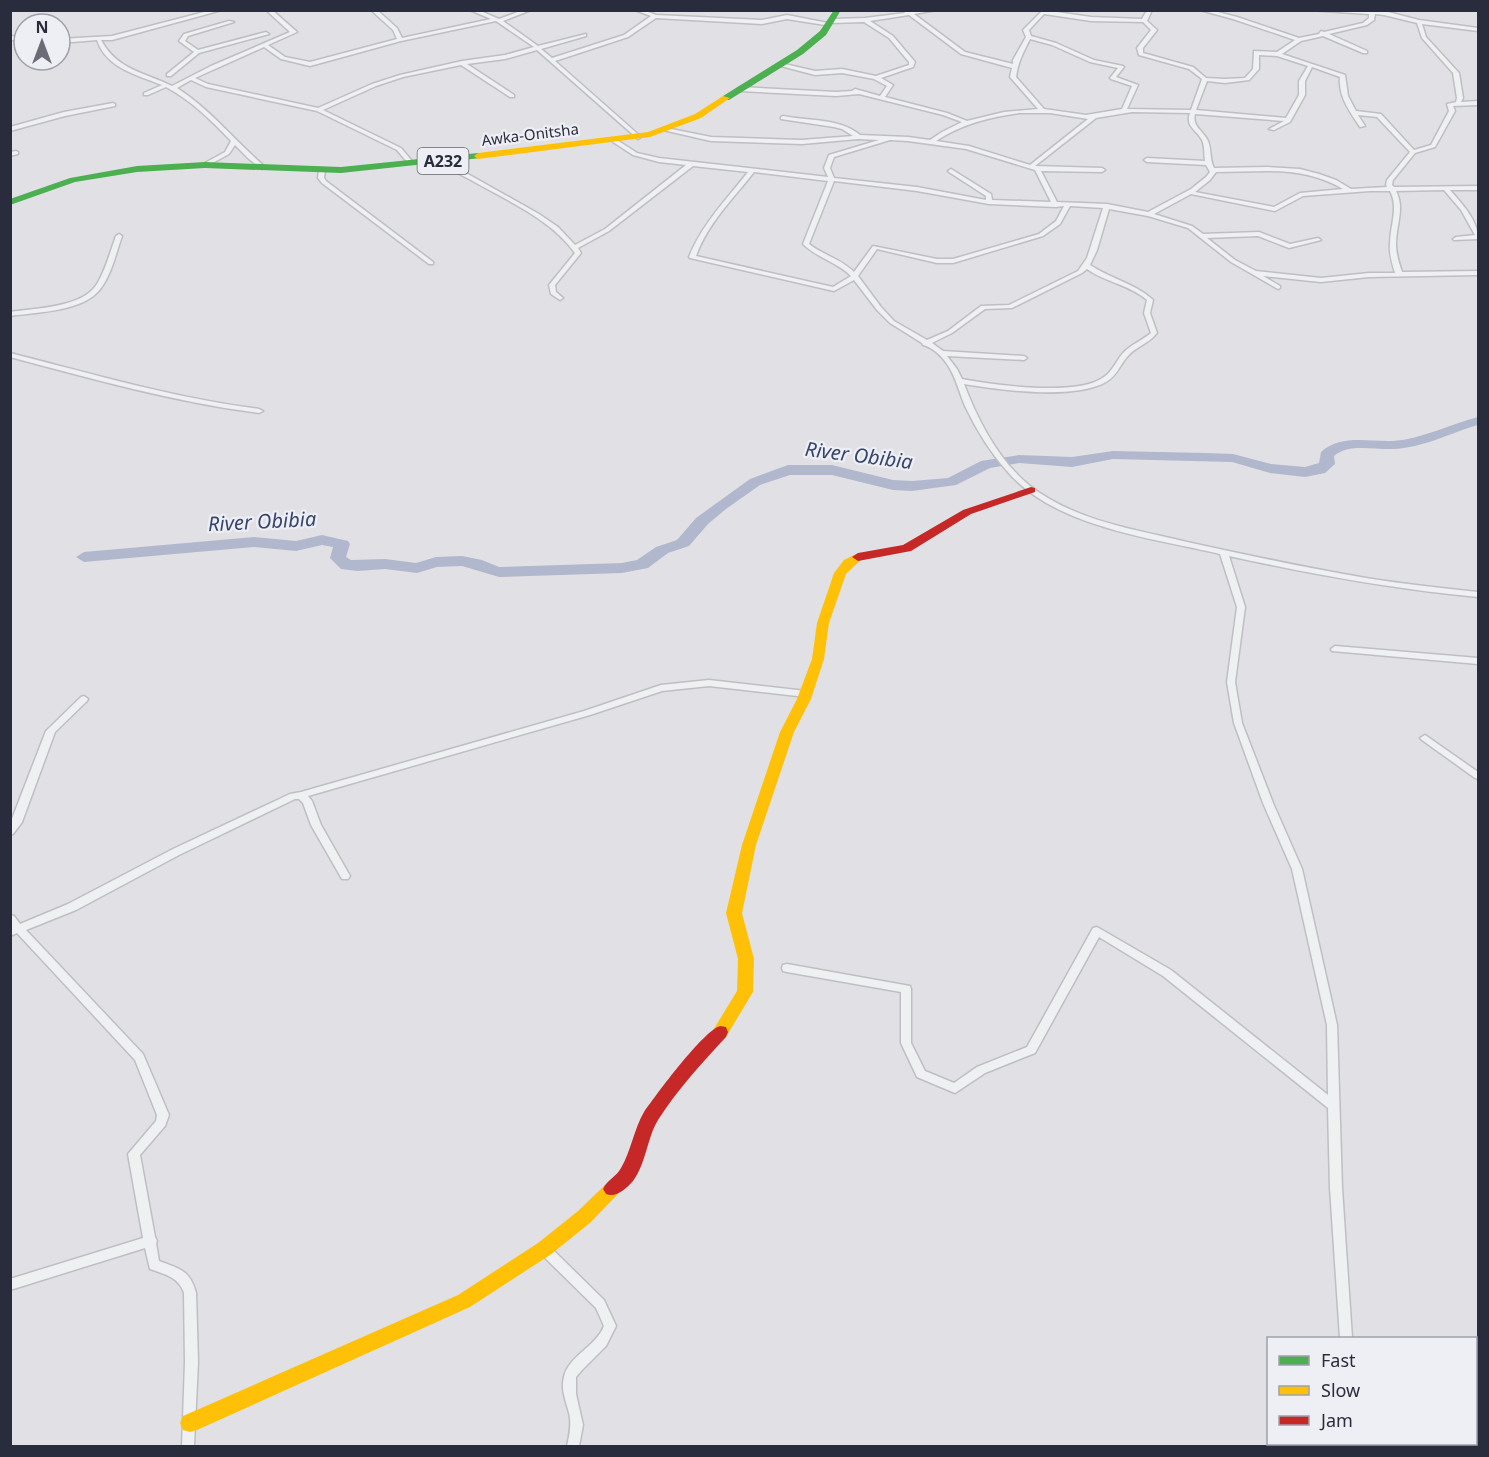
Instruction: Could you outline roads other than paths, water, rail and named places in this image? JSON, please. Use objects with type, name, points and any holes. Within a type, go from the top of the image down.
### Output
[{"type":"main road","name":"Awka-Onitsha","points":[[10,200],[61,180],[113,168],[174,162],[340,166],[409,161],[666,130],[698,116],[780,65],[816,40],[832,16]]},
{"type":"main road","name":"Awka-Onitsha","points":[[259,165],[322,170],[441,161],[615,141],[660,128],[689,115],[798,49],[832,16]]},
{"type":"main road","points":[[190,1424],[464,1301],[544,1249],[584,1217],[627,1175],[650,1118],[696,1058],[717,1037],[745,992],[746,959],[737,930],[735,913],[738,887],[748,845],[787,732],[806,694],[818,659],[830,598],[848,563],[858,557],[907,548],[967,512],[1031,490]]},
{"type":"street","points":[[185,10],[196,16]]},
{"type":"street","points":[[72,41],[99,40],[220,10]]},
{"type":"street","points":[[146,94],[178,84],[294,32],[268,10]]},
{"type":"street","points":[[373,10],[394,29],[400,39]]},
{"type":"street","points":[[472,10],[497,21],[537,47],[637,135]]},
{"type":"street","points":[[264,45],[283,58],[310,64],[400,39],[497,21],[529,10]]},
{"type":"street","points":[[636,10],[655,16],[762,22],[778,18],[832,16],[865,20],[906,12],[935,10]]},
{"type":"street","points":[[777,10],[778,18]]},
{"type":"street","points":[[1144,21],[1150,10]]},
{"type":"street","points":[[1202,10],[1234,18],[1299,40]]},
{"type":"street","points":[[1234,18],[1241,10]]},
{"type":"street","points":[[1310,10],[1390,12],[1419,22],[1479,29]]},
{"type":"street","points":[[906,12],[963,53],[1016,67]]},
{"type":"street","points":[[1029,38],[1026,30],[1028,26],[1046,12],[1091,19],[1144,21],[1154,30],[1140,48],[1141,54],[1191,68],[1205,79],[1226,81],[1247,79],[1256,69],[1256,53],[1278,54],[1343,76],[1341,83],[1348,106],[1362,126]]},
{"type":"street","points":[[1278,54],[1299,40],[1365,24],[1374,16],[1372,12]]},
{"type":"street","points":[[552,60],[626,36],[655,16]]},
{"type":"street","points":[[865,20],[891,37],[912,62],[911,66],[876,78]]},
{"type":"street","points":[[197,52],[182,41],[186,35],[231,22]]},
{"type":"street","points":[[1419,22],[1424,37],[1456,73],[1460,98],[1458,103]]},
{"type":"street","points":[[1321,33],[1365,52]]},
{"type":"street","points":[[149,78],[169,75],[197,52],[266,34]]},
{"type":"street","points":[[319,110],[374,85],[462,63],[505,57],[584,35]]},
{"type":"street","points":[[1029,38],[1021,48],[1015,81],[1043,111]]},
{"type":"street","points":[[1029,38],[1054,44],[1092,61],[1120,67],[1113,78],[1135,85],[1124,110]]},
{"type":"street","points":[[99,40],[105,55],[169,87],[214,117],[234,141],[259,165]]},
{"type":"street","points":[[462,63],[512,96]]},
{"type":"street","points":[[780,65],[812,73],[831,70],[876,78],[890,85],[882,97]]},
{"type":"street","points":[[1272,129],[1288,120],[1302,95],[1304,76],[1311,65]]},
{"type":"street","points":[[169,75],[172,75],[178,84]]},
{"type":"street","points":[[190,78],[206,85],[319,110],[399,148],[409,161]]},
{"type":"street","points":[[1205,79],[1191,112],[1192,123],[1207,145],[1208,163],[1212,170]]},
{"type":"street","points":[[740,89],[836,94],[860,92]]},
{"type":"street","points":[[853,91],[945,114],[966,122]]},
{"type":"street","points":[[1399,275],[1393,250],[1399,208],[1393,188],[1389,185],[1392,177],[1413,152],[1433,146],[1452,111],[1450,104],[1479,104]]},
{"type":"street","points":[[10,129],[64,114],[113,105]]},
{"type":"street","points":[[932,141],[943,132],[966,122],[999,115],[1043,111],[1095,116],[1124,110],[1191,112],[1288,120]]},
{"type":"street","points":[[1354,113],[1379,115],[1413,152]]},
{"type":"street","points":[[1034,167],[1095,116]]},
{"type":"street","points":[[783,118],[803,123],[834,125],[848,129],[858,136]]},
{"type":"street","points":[[802,142],[803,123]]},
{"type":"street","points":[[666,130],[711,139],[802,142],[858,136],[932,141],[967,147],[1034,167],[1102,170]]},
{"type":"street","points":[[890,138],[831,156],[827,168],[832,179],[806,244],[842,265],[891,321],[940,353],[948,362],[971,410],[1007,467],[1031,490],[1045,500],[1077,514],[1224,553],[1359,580],[1425,590],[1479,594]]},
{"type":"street","points":[[209,163],[227,153],[234,141]]},
{"type":"street","points":[[615,141],[640,156],[691,164],[832,179],[1009,203],[1107,206],[1149,214],[1190,227],[1233,261],[1278,287]]},
{"type":"street","points":[[1147,160],[1208,163]]},
{"type":"street","points":[[441,161],[525,209],[566,236],[576,247],[578,253],[552,285],[554,293],[560,298]]},
{"type":"street","points":[[576,247],[608,230],[691,164]]},
{"type":"street","points":[[1034,167],[1047,184],[1056,205]]},
{"type":"street","points":[[1212,170],[1292,168],[1324,175],[1351,191]]},
{"type":"street","points":[[322,170],[321,178],[324,182],[431,263]]},
{"type":"street","points":[[1149,214],[1209,178],[1212,170]]},
{"type":"street","points":[[752,171],[714,219],[694,248],[692,257],[834,289],[854,277],[875,247],[937,261],[953,261],[1041,235],[1053,229],[1061,220],[1068,204]]},
{"type":"street","points":[[951,171],[989,199]]},
{"type":"street","points":[[1188,192],[1275,209],[1302,194],[1393,188],[1479,188]]},
{"type":"street","points":[[1445,188],[1464,209],[1479,236],[1456,240]]},
{"type":"street","points":[[1087,266],[1089,254],[1096,246],[1099,221],[1107,206]]},
{"type":"street","points":[[1204,236],[1259,234],[1289,246],[1318,240]]},
{"type":"street","points":[[10,314],[72,304],[90,296],[100,284],[119,236]]},
{"type":"street","points":[[925,344],[959,326],[983,306],[1010,307],[1087,266]]},
{"type":"street","points":[[959,381],[1026,388],[1076,387],[1095,385],[1111,375],[1116,364],[1128,351],[1149,339],[1154,333],[1147,313],[1150,300],[1109,281],[1087,266]]},
{"type":"street","points":[[1255,272],[1321,280],[1369,275],[1479,273]]},
{"type":"street","points":[[940,353],[1024,358]]},
{"type":"street","points":[[10,355],[223,407],[259,411]]},
{"type":"street","points":[[1224,553],[1241,607],[1232,682],[1234,702],[1250,754],[1297,869],[1332,1025],[1346,1337]]},
{"type":"street","points":[[1335,649],[1479,662]]},
{"type":"street","points":[[15,931],[72,907],[282,800],[587,713],[661,688],[709,683],[733,688],[806,694]]},
{"type":"street","points":[[10,832],[17,822],[51,731],[84,699]]},
{"type":"street","points":[[1425,738],[1476,770]]},
{"type":"street","points":[[301,795],[307,801],[316,825],[345,876]]},
{"type":"street","points":[[10,919],[15,931],[139,1057],[150,1089],[163,1115],[161,1123],[134,1154],[154,1265],[179,1275],[187,1283],[190,1295],[188,1446]]},
{"type":"street","points":[[787,968],[906,989],[906,1043],[921,1074],[955,1088],[981,1070],[1031,1050],[1097,931],[1167,973],[1334,1106]]},
{"type":"street","points":[[10,1285],[151,1240]]},
{"type":"street","points":[[544,1249],[600,1304],[610,1326],[607,1338],[571,1374],[569,1389],[578,1418],[573,1446]]},
{"type":"waterway","name":"River Obibia","points":[[84,557],[254,542],[296,546],[322,540],[342,544],[338,558],[347,565],[385,564],[417,568],[436,562],[462,561],[476,563],[488,570],[499,572],[622,568],[642,564],[662,550],[683,543],[702,521],[755,482],[788,470],[832,470],[893,485],[912,486],[951,482],[986,464],[1019,459],[1072,462],[1113,455],[1233,458],[1270,468],[1305,472],[1320,470],[1327,464],[1326,455],[1340,446],[1404,444],[1478,421]]}]
